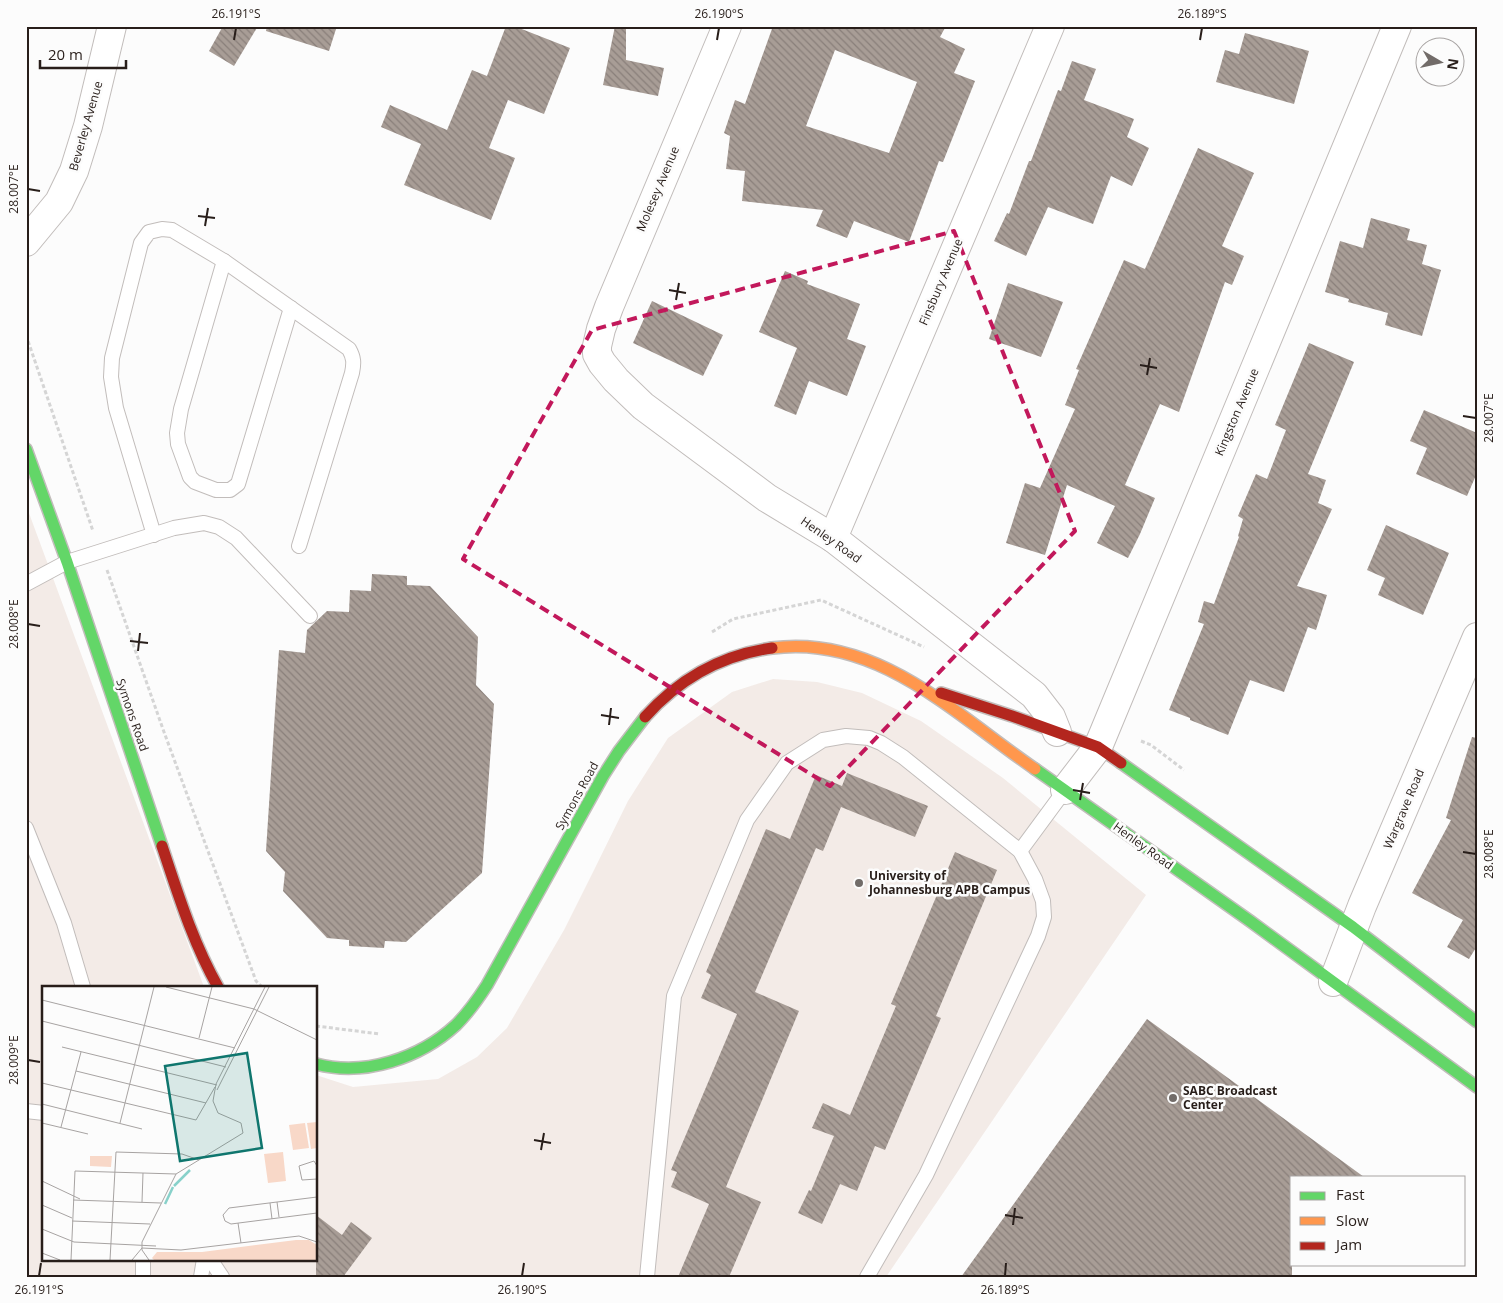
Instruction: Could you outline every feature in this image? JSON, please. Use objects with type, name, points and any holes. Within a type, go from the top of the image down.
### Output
[{"type":"main road","name":"Symons Road","points":[[26,449],[67,562],[186,917],[206,966],[217,986]]},
{"type":"main road","name":"Symons Road","points":[[318,1064],[339,1068],[358,1068],[398,1060],[420,1051],[436,1041],[468,1013],[487,985],[605,771],[629,736],[655,705],[674,688],[700,671],[720,660],[753,651],[801,646],[825,649],[854,656],[900,675],[923,688]]},
{"type":"main road","points":[[923,688],[1057,732],[1102,736],[1477,1022]]},
{"type":"main road","name":"Henley Road","points":[[923,688],[1017,758],[1065,790],[1477,1087]]},
{"type":"street","name":"Beverley Avenue","points":[[26,242],[59,202],[74,171],[90,117],[112,26]]},
{"type":"street","name":"Molesey Avenue","points":[[597,354],[599,337],[609,307],[727,26]]},
{"type":"street","name":"Finsbury Avenue","points":[[833,538],[1050,26]]},
{"type":"street","name":"Kingston Avenue","points":[[1065,790],[1102,736],[1397,26]]},
{"type":"street","name":"Henley Road","points":[[597,354],[616,380],[643,406],[767,498],[833,538],[1034,694],[1050,717],[1057,732]]},
{"type":"street","name":"Wargrave Road","points":[[1333,982],[1353,927],[1477,637]]},
{"type":"lane","points":[[154,535],[116,408],[111,377],[112,358],[141,243],[149,232],[162,229],[172,230],[224,261],[349,349],[354,362],[299,546]]},
{"type":"lane","points":[[224,261],[181,409],[177,433],[178,444],[187,471],[195,482],[216,490],[230,490],[238,484],[291,308]]},
{"type":"lane","points":[[26,584],[67,562],[174,528],[204,523],[218,527],[236,538],[310,616]]},
{"type":"lane","points":[[647,1277],[674,996],[747,820],[787,763],[823,740],[846,736],[870,738],[903,757],[1020,851],[1035,879],[1043,901],[1044,916],[1038,936],[926,1176],[867,1277]]},
{"type":"lane","points":[[1020,851],[1065,790]]},
{"type":"lane","points":[[26,828],[64,923],[83,986]]},
{"type":"lane","points":[[26,1111],[42,1113]]},
{"type":"lane","points":[[142,1277],[143,1260]]},
{"type":"lane","points":[[201,1277],[204,1260]]},
{"type":"lane","points":[[211,1260],[222,1277]]},
{"type":"path","points":[[26,335],[164,732],[256,981],[261,986]]},
{"type":"path","points":[[710,634],[733,618],[821,600],[929,649]]},
{"type":"path","points":[[1102,736],[1151,745],[1190,775]]},
{"type":"path","points":[[318,1026],[389,1035]]},
{"type":"highlighted area","points":[[954,231],[1075,531],[830,786],[463,559],[592,330]]},
{"type":"shaded area","name":"University of Johannesburg APB Campus","points":[[26,505],[204,986],[42,986],[42,1260],[318,1260],[318,1076],[353,1087],[438,1079],[477,1057],[507,1028],[564,930],[628,801],[668,738],[732,692],[773,679],[817,682],[862,693],[921,721],[1003,778],[1146,895],[886,1277],[26,1277]]},
{"type":"building","points":[[223,26],[258,26],[234,66],[209,51]]},
{"type":"building","points":[[267,26],[337,26],[329,51],[266,31]]},
{"type":"building","points":[[506,26],[514,26],[570,48],[544,114],[508,100],[489,148],[515,158],[491,220],[404,185],[421,144],[381,127],[390,105],[447,130],[472,70],[487,76]]},
{"type":"building","points":[[615,26],[626,26],[626,60],[664,68],[658,96],[603,85]]},
{"type":"building","points":[[773,26],[946,26],[940,37],[965,49],[954,73],[975,81],[943,162],[939,161],[909,242],[854,221],[847,238],[816,226],[823,210],[742,201],[745,171],[726,169],[730,136],[724,133],[735,100],[745,104]],"holes":[[[835,50],[917,82],[889,153],[806,126]]]},
{"type":"building","points":[[1245,33],[1309,51],[1294,104],[1216,82],[1225,50],[1239,54]]},
{"type":"building","points":[[1072,61],[1096,69],[1084,100],[1134,119],[1127,137],[1149,148],[1132,186],[1111,176],[1093,224],[1048,207],[1026,256],[994,241],[1007,213],[1009,214],[1058,90],[1061,91]]},
{"type":"building","points":[[1198,148],[1254,173],[1222,246],[1244,256],[1232,285],[1225,282],[1179,412],[1160,404],[1125,485],[1155,498],[1140,534],[1128,558],[1097,543],[1115,506],[1067,485],[1045,555],[1006,543],[1025,483],[1040,488],[1075,409],[1065,405],[1079,370],[1076,369],[1124,260],[1145,269]]},
{"type":"building","points":[[1371,218],[1410,229],[1407,240],[1427,245],[1422,264],[1441,270],[1422,336],[1385,325],[1388,313],[1348,302],[1349,299],[1325,292],[1340,241],[1363,248]]},
{"type":"building","points":[[785,271],[808,281],[807,284],[860,304],[847,339],[866,346],[847,396],[809,381],[796,415],[774,406],[797,348],[759,332]]},
{"type":"building","points":[[1008,283],[1063,302],[1041,357],[989,339]]},
{"type":"building","points":[[652,301],[723,335],[703,376],[633,343]]},
{"type":"building","points":[[1309,343],[1354,362],[1308,474],[1326,480],[1318,503],[1332,509],[1297,586],[1327,595],[1316,630],[1308,627],[1284,692],[1250,680],[1228,735],[1169,710],[1204,624],[1198,622],[1204,601],[1214,604],[1239,537],[1243,519],[1238,516],[1256,474],[1267,479],[1286,430],[1275,425]]},
{"type":"building","points":[[1424,410],[1477,433],[1477,473],[1467,496],[1416,474],[1427,448],[1410,441]]},
{"type":"building","points":[[1386,525],[1449,553],[1423,615],[1378,595],[1385,578],[1367,570]]},
{"type":"building","points":[[372,574],[407,576],[407,585],[430,586],[478,637],[476,685],[494,704],[482,873],[406,942],[385,941],[384,948],[349,946],[349,940],[327,938],[283,891],[285,872],[266,851],[279,650],[305,653],[307,630],[327,611],[349,612],[350,590],[371,591]]},
{"type":"building","points":[[1472,737],[1477,738],[1477,946],[1469,959],[1447,947],[1463,920],[1412,893],[1451,820],[1446,818]]},
{"type":"building","points":[[847,773],[928,806],[915,837],[841,807],[823,851],[816,848],[755,992],[799,1011],[726,1187],[761,1202],[729,1277],[678,1277],[709,1204],[671,1187],[677,1172],[671,1170],[737,1014],[701,998],[711,975],[706,972],[766,829],[790,839],[816,775],[842,786]]},
{"type":"building","points":[[955,852],[997,870],[936,1016],[941,1018],[885,1150],[875,1146],[857,1191],[840,1184],[822,1224],[798,1213],[809,1190],[811,1191],[834,1136],[812,1128],[823,1103],[850,1115],[896,1006],[891,1004]]},
{"type":"building","name":"SABC Broadcast Center","points":[[1147,1019],[1363,1176],[1290,1176],[1290,1266],[1292,1266],[1292,1277],[961,1277]]},
{"type":"building","points":[[318,1217],[342,1235],[351,1222],[372,1238],[343,1277],[316,1277]]},
{"type":"traffic: fast","points":[[26,449],[67,562],[162,846]]},
{"type":"traffic: fast","points":[[318,1064],[353,1068],[391,1062],[426,1047],[456,1025],[473,1006],[487,985],[603,776],[645,717]]},
{"type":"traffic: fast","points":[[1121,763],[1353,927],[1477,1022]]},
{"type":"traffic: fast","points":[[1035,769],[1250,921],[1477,1087]]},
{"type":"traffic: slow","points":[[772,648],[810,647],[846,653],[880,666],[913,683],[944,703],[1035,769]]},
{"type":"traffic: jam","points":[[645,717],[672,691],[702,671],[735,656],[772,648]]},
{"type":"traffic: jam","points":[[941,693],[1098,747],[1121,763]]},
{"type":"traffic: jam","points":[[162,846],[194,936],[217,986]]},
{"type":"place","name":"University of Johannesburg APB Campus","points":[[859,883]]},
{"type":"place","name":"SABC Broadcast Center","points":[[1173,1098]]}]
